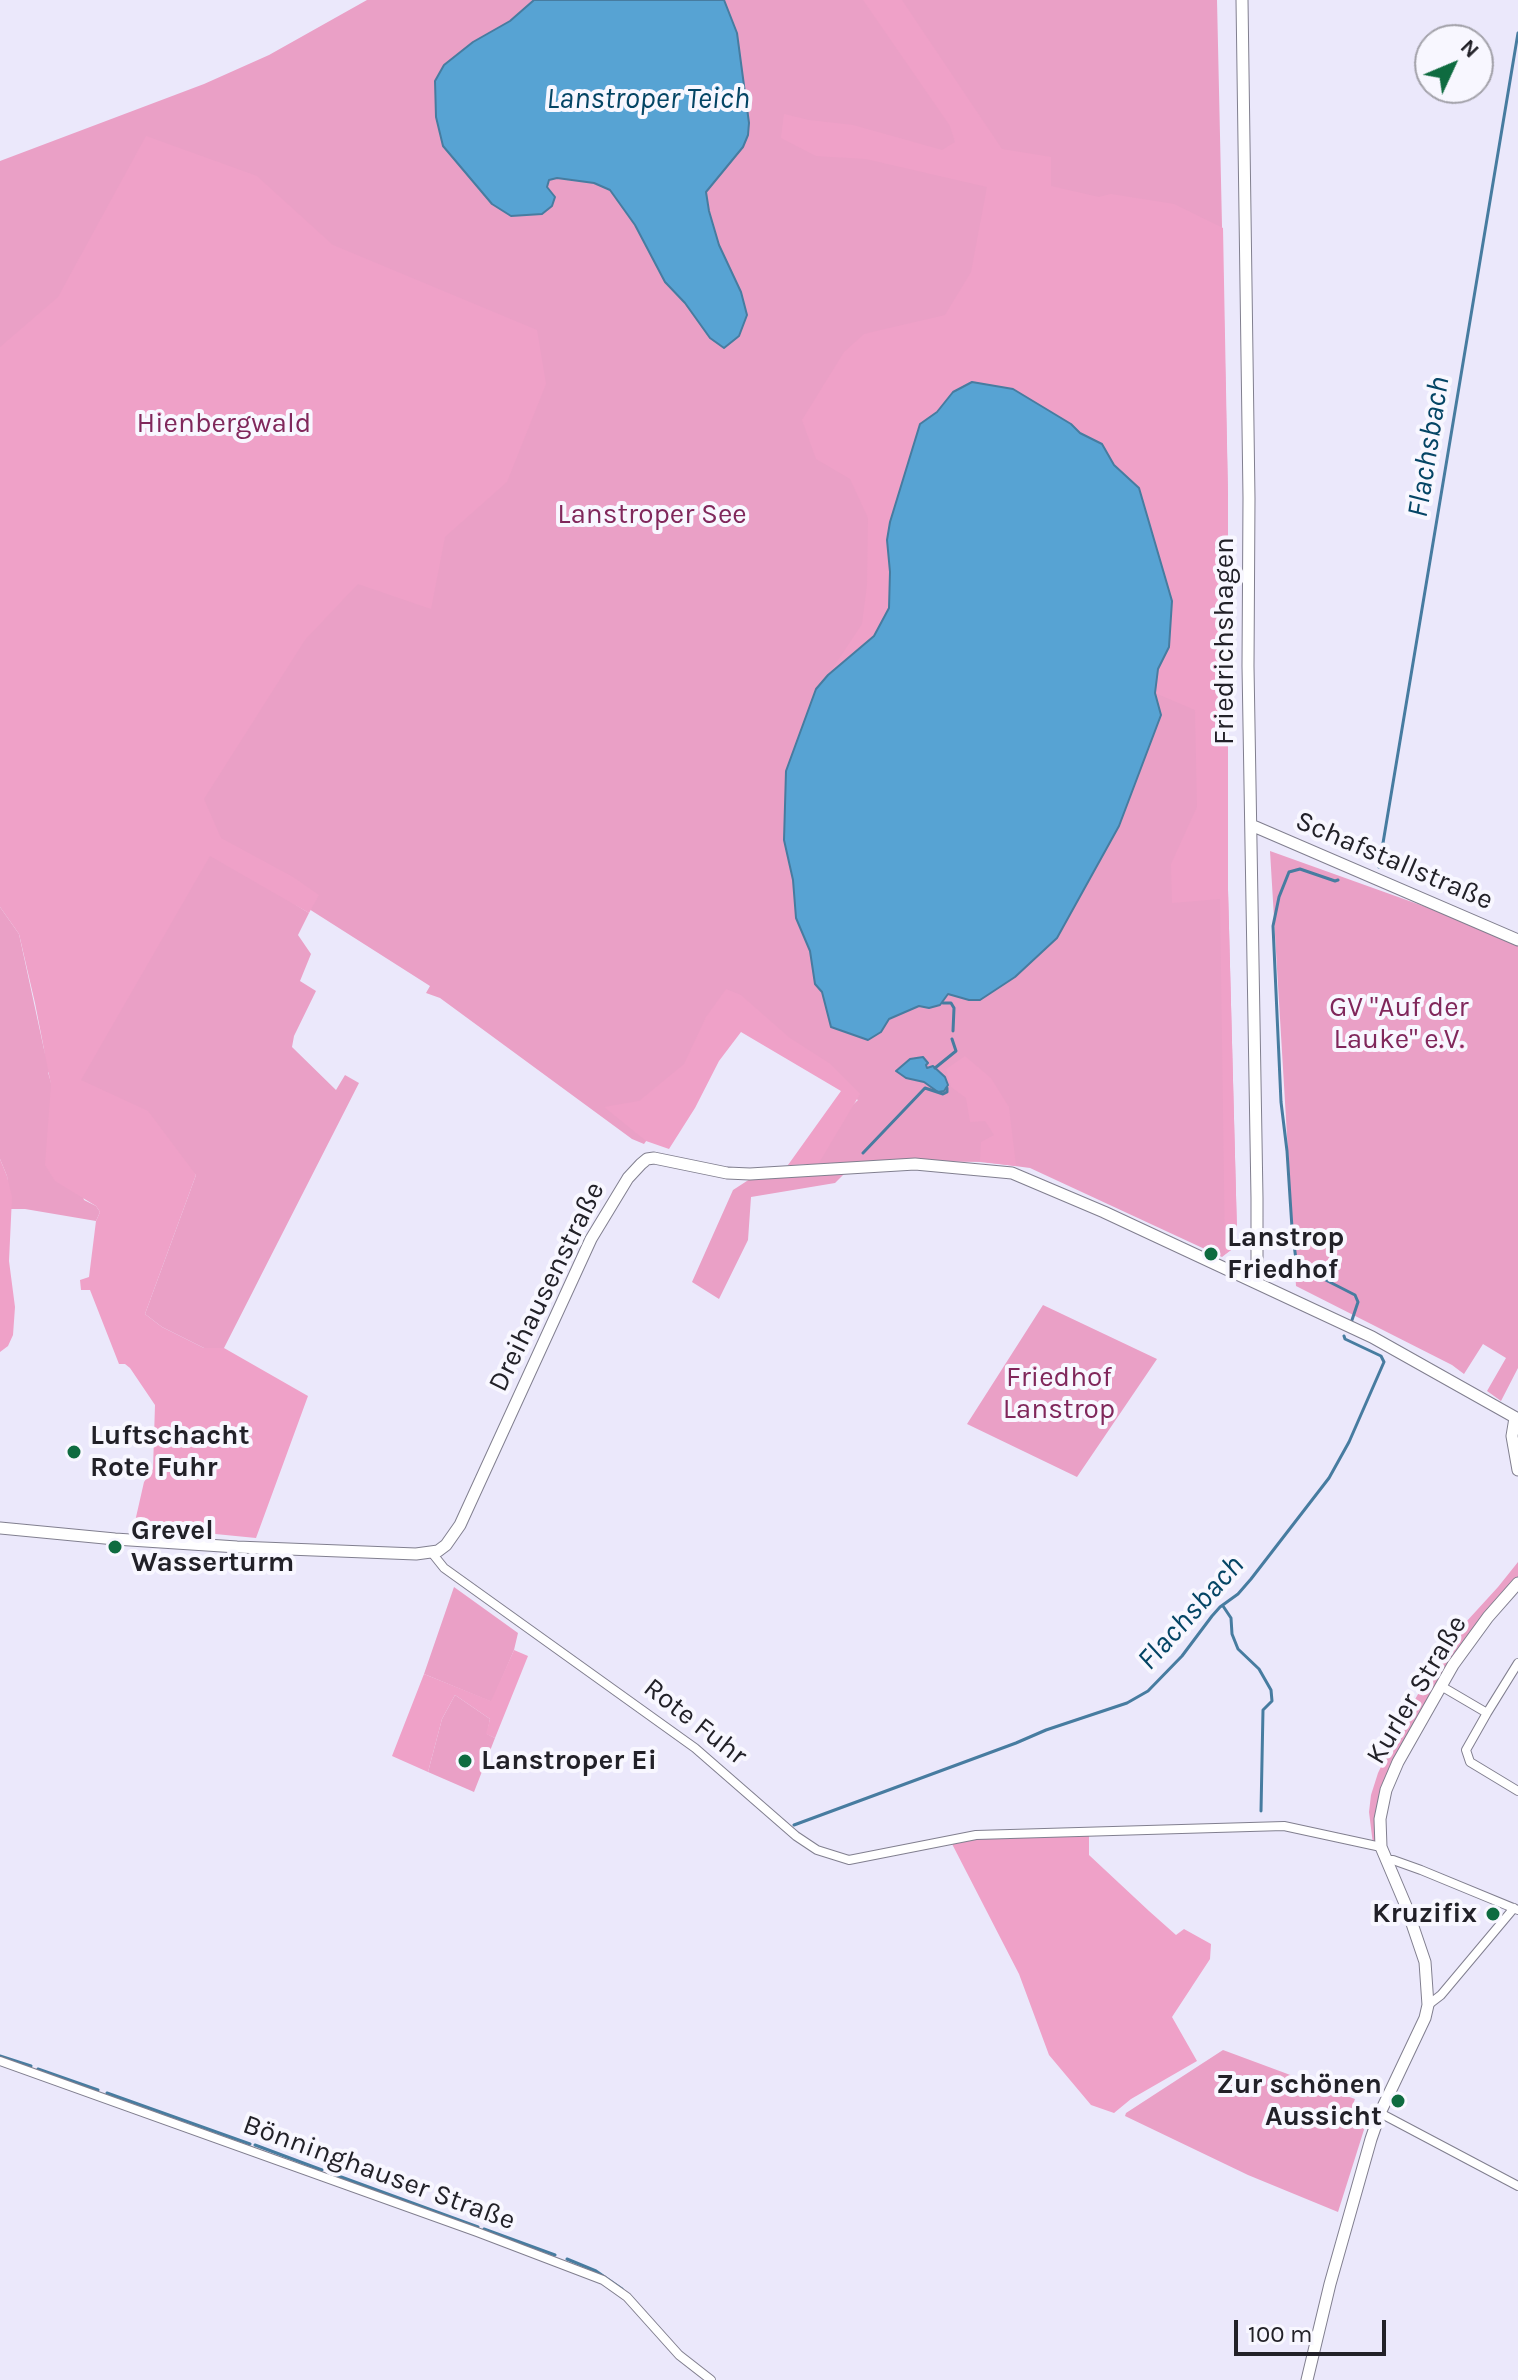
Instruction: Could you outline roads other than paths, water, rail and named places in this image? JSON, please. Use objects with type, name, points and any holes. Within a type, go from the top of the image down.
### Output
[{"type":"main road","name":"Friedrichshagen","points":[[1242,0],[1257,1198],[1257,1267],[1252,1281]]},
{"type":"main road","name":"Schafstallstraße","points":[[1251,825],[1518,940]]},
{"type":"main road","name":"Dreihausenstraße","points":[[432,1553],[446,1545],[460,1525],[591,1239],[628,1178],[647,1159],[750,1174],[915,1164],[1000,1170],[1030,1179],[1252,1281]]},
{"type":"main road","points":[[1252,1281],[1372,1337],[1517,1419],[1512,1436],[1518,1470]]},
{"type":"main road","points":[[0,1528],[184,1544],[432,1553]]},
{"type":"main road","name":"Kurler Straße","points":[[1307,2380],[1330,2284],[1380,2113],[1425,2018],[1428,2005],[1425,1962],[1381,1847],[1380,1819],[1386,1790],[1398,1762],[1441,1686],[1480,1628],[1518,1583]]},
{"type":"street","name":"Rote Fuhr","points":[[432,1553],[444,1568],[695,1748],[796,1836],[817,1850],[849,1860],[976,1835],[1260,1826],[1297,1828],[1381,1847]]},
{"type":"street","points":[[1518,1663],[1466,1750],[1470,1762],[1518,1791]]},
{"type":"street","points":[[1441,1686],[1487,1713]]},
{"type":"street","points":[[1386,1860],[1411,1866],[1516,1909],[1441,1995],[1428,2005]]},
{"type":"street","name":"Bönninghauser Straße","points":[[0,2061],[492,2237],[603,2280],[627,2297],[679,2355],[711,2380]]},
{"type":"street","points":[[1380,2113],[1518,2186]]},
{"type":"water","name":"Lanstroper Teich","points":[[534,0],[724,0],[737,33],[749,123],[743,147],[706,192],[719,245],[741,292],[747,315],[739,336],[724,348],[710,338],[685,303],[665,282],[635,225],[610,190],[594,183],[557,178],[549,180],[547,187],[555,197],[552,206],[542,214],[511,216],[492,204],[443,146],[436,117],[435,81],[444,65],[473,42],[510,21]]},
{"type":"water","points":[[972,382],[1013,389],[1071,424],[1080,433],[1102,444],[1114,465],[1139,488],[1172,601],[1169,647],[1158,669],[1155,693],[1161,715],[1119,826],[1057,938],[1015,977],[980,1000],[948,994],[940,1005],[929,1008],[919,1006],[889,1019],[881,1032],[868,1040],[831,1027],[822,992],[815,984],[810,951],[796,918],[793,880],[784,840],[786,771],[816,689],[874,636],[889,608],[887,540],[890,522],[920,424],[937,412],[953,392]]},
{"type":"water","points":[[923,1057],[928,1063],[927,1068],[933,1066],[945,1077],[948,1085],[944,1091],[938,1092],[924,1082],[906,1078],[896,1071],[910,1059]]},
{"type":"waterway","name":"Flachsbach","points":[[1379,867],[1518,33]]},
{"type":"waterway","name":"Flachsbach","points":[[1304,1269],[1296,1260],[1292,1228],[1281,1102],[1273,926],[1279,897],[1289,872],[1300,869],[1338,880]]},
{"type":"waterway","points":[[943,1003],[951,1003],[954,1008],[953,1031]]},
{"type":"waterway","points":[[935,1068],[956,1051],[952,1039]]},
{"type":"waterway","points":[[863,1153],[925,1088],[943,1094],[947,1088]]},
{"type":"waterway","name":"Flachsbach","points":[[1312,1273],[1355,1295],[1358,1302],[1352,1320]]},
{"type":"waterway","name":"Flachsbach","points":[[794,1825],[1046,1730],[1127,1703],[1148,1691],[1182,1656],[1220,1607],[1238,1594],[1251,1579],[1329,1478],[1349,1442],[1384,1362],[1381,1356],[1344,1336]]},
{"type":"waterway","points":[[1223,1606],[1231,1618],[1232,1634],[1238,1649],[1259,1669],[1271,1690],[1272,1701],[1263,1710],[1261,1811]]},
{"type":"waterway","points":[[0,2056],[31,2066]]},
{"type":"waterway","points":[[38,2069],[98,2090]]},
{"type":"waterway","points":[[107,2093],[250,2144]]},
{"type":"waterway","points":[[255,2145],[322,2170]]},
{"type":"waterway","points":[[333,2174],[478,2227]]},
{"type":"waterway","points":[[484,2229],[555,2255]]},
{"type":"waterway","points":[[567,2259],[596,2271],[622,2289]]},
{"type":"place","name":"Lanstrop Friedhof","points":[[1211,1254]]},
{"type":"place","name":"Luftschacht Rote Fuhr","points":[[74,1452]]},
{"type":"place","name":"Grevel Wasserturm","points":[[115,1547]]},
{"type":"place","name":"Lanstroper Ei","points":[[465,1761]]},
{"type":"place","name":"Kruzifix","points":[[1493,1914]]},
{"type":"place","name":"Zur schönen Aussicht","points":[[1398,2101]]},
{"type":"park label","name":"Hienbergwald","points":[[224,424]]},
{"type":"park label","name":"Lanstroper See","points":[[652,515]]},
{"type":"park label","name":"GV \"Auf der Lauke\" e.V.","points":[[1399,1024]]},
{"type":"park label","name":"Friedhof Lanstrop","points":[[1059,1394]]}]
